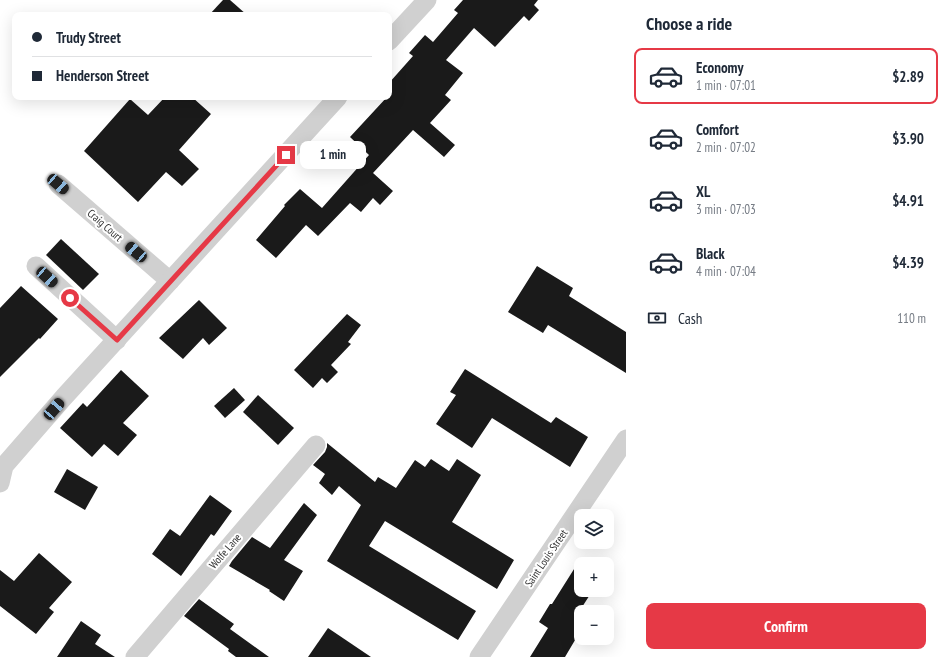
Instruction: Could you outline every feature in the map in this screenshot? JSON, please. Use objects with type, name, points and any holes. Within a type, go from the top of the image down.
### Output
[{"type":"street","points":[[392,38],[426,0]]},
{"type":"street","points":[[0,483],[4,466],[64,397],[335,100]]},
{"type":"street","name":"Craig Court","points":[[58,184],[170,281]]},
{"type":"street","points":[[36,266],[117,340]]},
{"type":"street","name":"Saint Louis Street","points":[[479,657],[626,439]]},
{"type":"street","name":"Wolfe Lane","points":[[134,657],[316,445]]},
{"type":"building","points":[[223,0],[230,0],[244,12],[212,12]]},
{"type":"building","points":[[463,0],[538,0],[534,5],[539,10],[529,21],[524,16],[495,47],[474,28],[446,60],[463,73],[445,95],[451,100],[430,123],[455,145],[444,157],[413,130],[373,173],[393,191],[380,205],[373,198],[361,212],[350,203],[318,236],[306,225],[276,258],[256,240],[285,206],[284,205],[300,189],[322,208],[369,155],[350,137],[384,100],[392,100],[392,80],[413,56],[409,53],[425,35],[433,42],[458,13],[454,10]]},
{"type":"building","points":[[129,100],[131,100],[148,115],[162,100],[195,100],[211,114],[179,150],[199,169],[182,186],[166,172],[138,202],[84,151]]},
{"type":"building","points":[[61,239],[99,274],[83,290],[46,255]]},
{"type":"building","points":[[537,266],[573,288],[569,296],[626,332],[626,373],[548,325],[543,333],[508,312]]},
{"type":"building","points":[[21,286],[58,319],[40,339],[39,338],[0,377],[0,308]]},
{"type":"building","points":[[199,300],[227,328],[209,345],[203,338],[183,359],[159,338]]},
{"type":"building","points":[[347,314],[361,325],[348,342],[351,344],[331,365],[338,372],[327,383],[322,378],[313,388],[294,370]]},
{"type":"building","points":[[465,369],[551,423],[556,417],[588,437],[570,467],[492,418],[472,448],[436,424],[456,395],[450,392]]},
{"type":"building","points":[[121,370],[149,396],[123,423],[137,435],[118,456],[104,444],[92,457],[60,428],[83,403],[87,407]]},
{"type":"building","points":[[234,388],[245,400],[225,418],[214,406]]},
{"type":"building","points":[[258,395],[294,428],[278,445],[243,412]]},
{"type":"building","points":[[327,443],[375,482],[378,477],[396,488],[415,460],[425,467],[431,459],[449,471],[457,459],[481,475],[452,522],[514,560],[497,589],[385,521],[369,546],[476,611],[458,640],[327,561],[361,505],[339,486],[332,495],[319,483],[325,474],[313,465],[325,452]]},
{"type":"building","points":[[67,469],[98,487],[85,510],[54,492]]},
{"type":"building","points":[[210,495],[232,511],[214,536],[211,534],[181,576],[152,554],[170,529],[180,536]]},
{"type":"building","points":[[304,503],[317,515],[284,560],[303,571],[284,601],[269,591],[270,590],[229,566],[252,537],[270,548]]},
{"type":"building","points":[[39,553],[72,582],[49,608],[54,612],[36,634],[0,606],[0,570],[14,581]]},
{"type":"building","points":[[574,569],[574,597],[588,597],[583,605],[574,605],[574,642],[565,657],[530,657],[548,628],[539,622],[550,604],[552,604]]},
{"type":"building","points":[[199,599],[234,624],[230,629],[269,657],[236,657],[228,651],[229,649],[184,616]]},
{"type":"building","points":[[81,621],[101,635],[95,644],[115,657],[57,657]]},
{"type":"building","points":[[328,628],[371,657],[308,657]]},
{"type":"route","points":[[70,298],[117,340],[286,155]]}]
